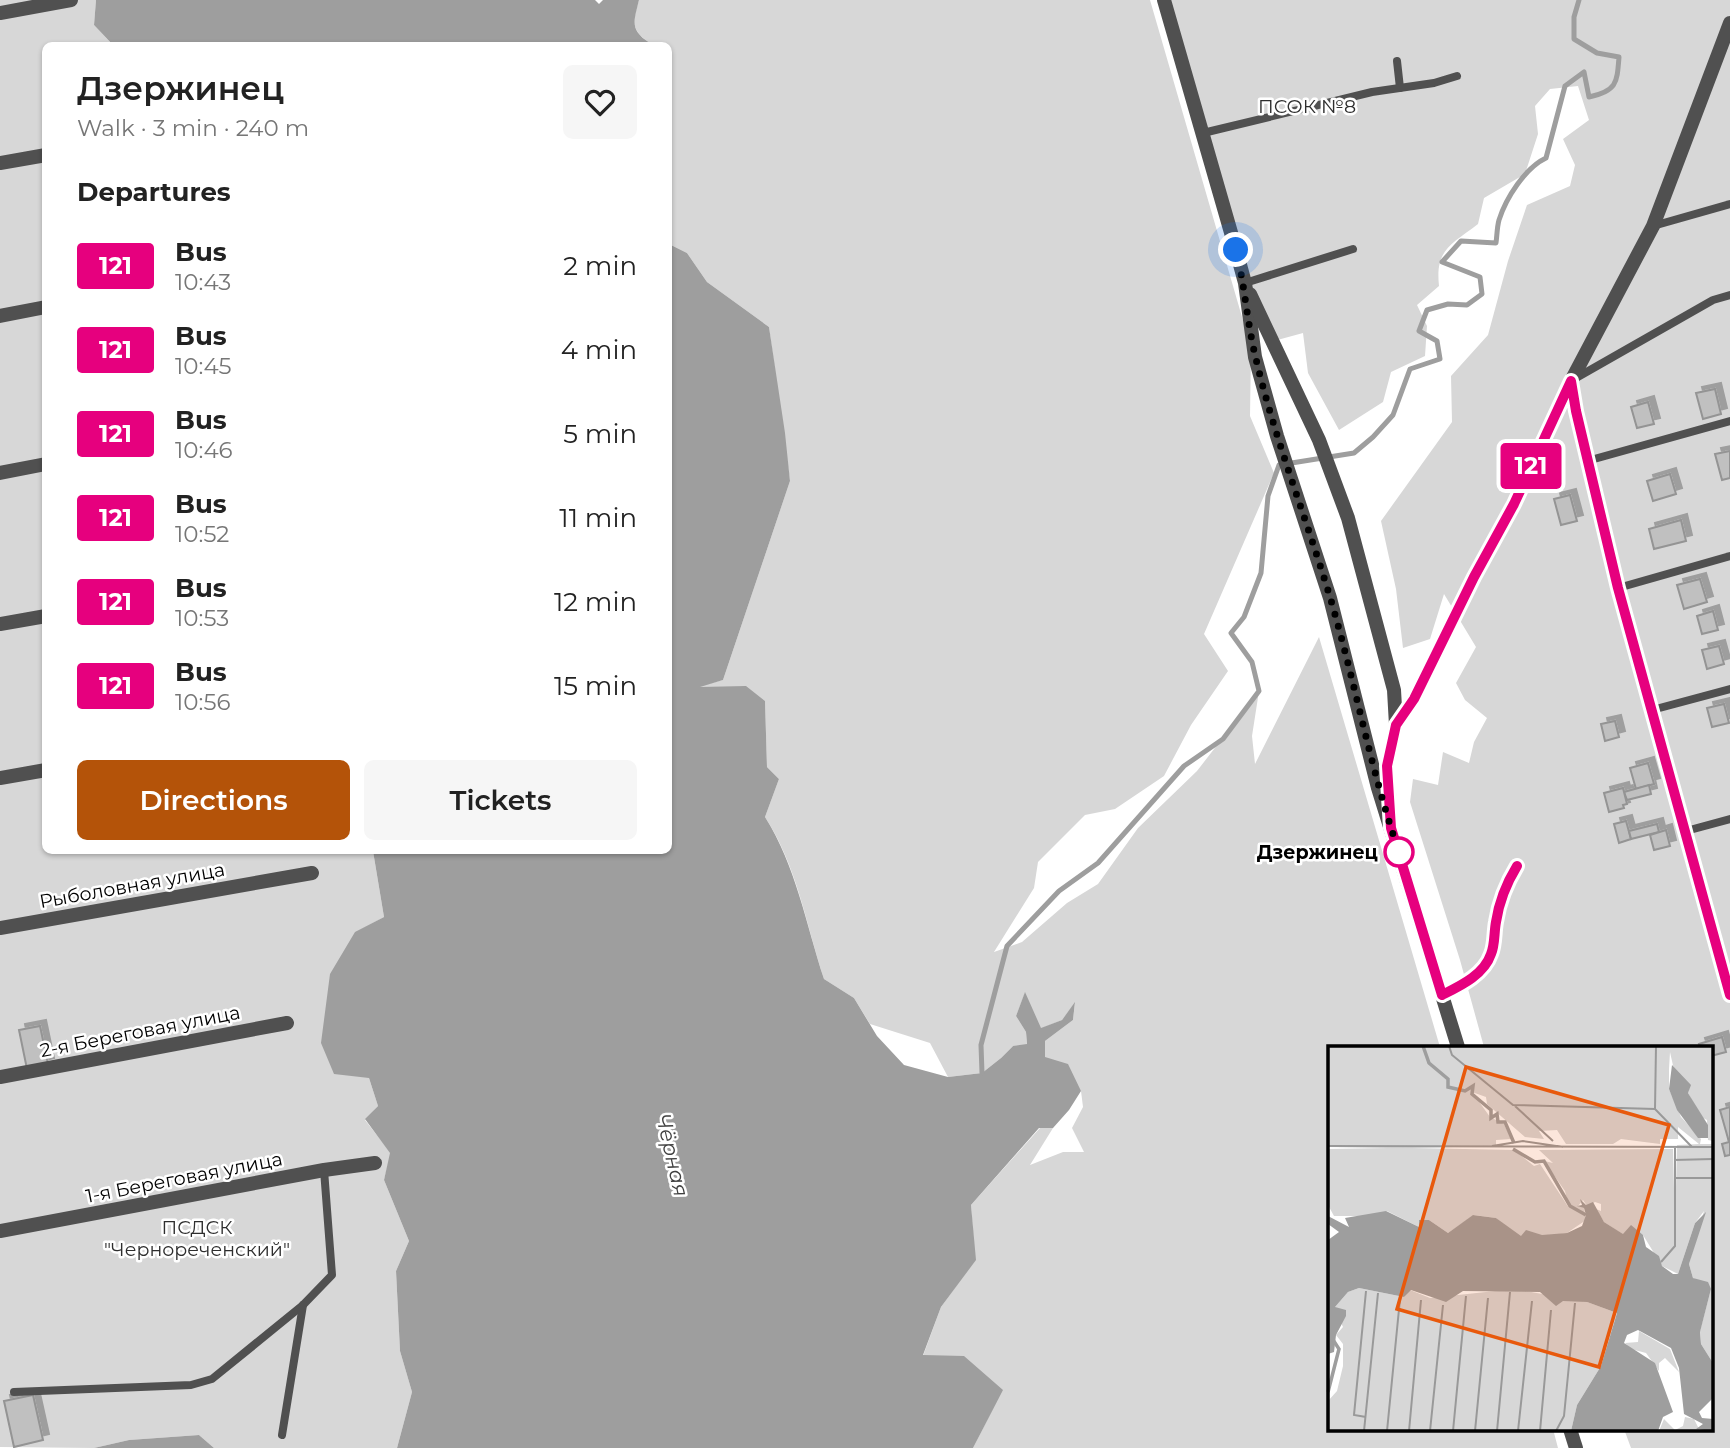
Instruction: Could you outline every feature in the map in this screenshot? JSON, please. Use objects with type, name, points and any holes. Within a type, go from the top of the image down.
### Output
[{"type":"street","points":[[0,13],[71,0]]},
{"type":"street","points":[[1164,0],[1245,284],[1255,357],[1277,436],[1330,597],[1378,788],[1458,1046]]},
{"type":"street","points":[[1396,725],[1414,699],[1474,577],[1514,504],[1571,381],[1653,226],[1726,43],[1730,23]]},
{"type":"street","points":[[0,163],[42,156]]},
{"type":"street","points":[[1245,284],[1319,440],[1340,494],[1394,690],[1396,725],[1387,766],[1391,828]]},
{"type":"street","points":[[0,316],[42,308]]},
{"type":"street","points":[[1571,381],[1587,461],[1618,588],[1686,831],[1724,954],[1730,995]]},
{"type":"street","points":[[0,473],[42,465]]},
{"type":"street","points":[[0,624],[42,617]]},
{"type":"street","points":[[0,778],[42,771]]},
{"type":"street","name":"Рыболовная улица","points":[[0,928],[312,873]]},
{"type":"street","name":"2-я Береговая улица","points":[[0,1077],[287,1023]]},
{"type":"street","name":"1-я Береговая улица","points":[[0,1231],[375,1163]]},
{"type":"street","points":[[1570,1430],[1576,1448]]},
{"type":"lane","points":[[1397,61],[1400,88]]},
{"type":"lane","points":[[1203,133],[1457,76]]},
{"type":"lane","points":[[1653,226],[1730,204]]},
{"type":"lane","points":[[1245,284],[1353,248]]},
{"type":"lane","points":[[1571,381],[1713,300],[1730,295]]},
{"type":"lane","points":[[1587,461],[1730,421]]},
{"type":"lane","points":[[1618,588],[1730,556]]},
{"type":"lane","points":[[1652,710],[1730,689]]},
{"type":"lane","points":[[1686,831],[1730,819]]},
{"type":"lane","points":[[1442,995],[1464,984],[1479,972],[1491,954],[1496,919],[1506,885],[1517,866]]},
{"type":"lane","points":[[14,1392],[191,1385],[212,1379],[303,1305],[332,1275],[324,1171]]},
{"type":"lane","points":[[282,1435],[303,1305]]},
{"type":"green space","name":"ПСДСК \"Чернореченский\"","points":[[0,0],[96,0],[94,25],[110,42],[42,42],[42,854],[374,854],[384,917],[355,933],[369,1078],[378,1106],[365,1120],[391,1153],[384,1180],[409,1241],[396,1271],[400,1351],[412,1392],[397,1448],[214,1448],[199,1435],[129,1440],[94,1448],[0,1447]]},
{"type":"green space","points":[[639,0],[1150,0],[1251,348],[1250,416],[1274,473],[1204,634],[1228,671],[1191,725],[1164,776],[1115,809],[1085,815],[1038,862],[1034,888],[994,952],[1022,942],[1067,903],[1098,884],[1138,828],[1197,771],[1259,691],[1252,736],[1255,764],[1319,637],[1440,1046],[1328,1046],[1328,1430],[1553,1430],[1558,1448],[973,1448],[1002,1390],[923,1356],[941,1307],[975,1260],[971,1205],[1040,1128],[1053,1128],[1030,1165],[1063,1152],[1084,1152],[1072,1128],[1083,1107],[1081,1091],[1045,1058],[1045,1041],[1073,1020],[1075,1003],[1062,1020],[1040,1029],[1025,993],[1016,1016],[1026,1032],[1027,1045],[1013,1046],[982,1073],[948,1077],[930,1043],[870,1024],[854,998],[824,979],[793,875],[765,817],[779,779],[767,767],[765,701],[696,687],[723,680],[790,481],[769,327],[707,282],[687,253],[672,246],[672,42],[649,42],[636,29]]},
{"type":"green space","name":"ПСОК №8","points":[[1163,0],[1730,0],[1730,1448],[1631,1448],[1624,1430],[1712,1430],[1712,1046],[1484,1046],[1460,960],[1410,802],[1413,779],[1438,785],[1443,752],[1469,763],[1474,742],[1487,718],[1465,700],[1456,683],[1476,647],[1444,594],[1430,639],[1403,648],[1396,589],[1381,521],[1452,422],[1451,376],[1488,335],[1508,261],[1527,205],[1570,186],[1575,165],[1563,139],[1589,120],[1578,86],[1550,89],[1535,106],[1538,134],[1525,174],[1484,198],[1478,224],[1453,243],[1442,256],[1438,274],[1439,286],[1417,305],[1427,326],[1425,356],[1391,372],[1383,402],[1339,430],[1308,373],[1303,333],[1266,343]]},
{"type":"water","points":[[96,0],[595,0],[599,4],[603,0],[639,0],[636,29],[649,42],[110,42],[94,25]]},
{"type":"water","name":"Чёрная","points":[[672,246],[687,253],[707,282],[769,327],[790,481],[723,680],[700,687],[746,686],[765,701],[767,767],[779,779],[765,817],[793,875],[824,979],[854,998],[877,1036],[904,1065],[948,1077],[982,1073],[1013,1046],[1027,1044],[1026,1032],[1016,1016],[1025,992],[1041,1028],[1062,1020],[1075,1002],[1073,1020],[1045,1041],[1045,1057],[1068,1064],[1081,1091],[1053,1128],[1039,1128],[971,1205],[976,1260],[941,1307],[923,1355],[964,1356],[1003,1390],[973,1448],[397,1448],[412,1392],[400,1351],[396,1271],[409,1241],[384,1180],[390,1153],[365,1119],[378,1106],[369,1078],[334,1074],[321,1043],[330,974],[355,932],[384,917],[374,854],[672,854]]},
{"type":"water","points":[[199,1435],[214,1448],[94,1448],[129,1440]]},
{"type":"building","points":[[1715,389],[1721,414],[1703,419],[1696,393]]},
{"type":"building","points":[[1648,402],[1654,424],[1637,428],[1631,407]]},
{"type":"building","points":[[1730,451],[1730,478],[1722,480],[1715,454]]},
{"type":"building","points":[[1670,474],[1676,494],[1653,501],[1647,481]]},
{"type":"building","points":[[1570,495],[1577,521],[1561,525],[1554,499]]},
{"type":"building","points":[[1681,520],[1686,541],[1654,549],[1649,529]]},
{"type":"building","points":[[1700,579],[1707,602],[1684,609],[1677,585]]},
{"type":"building","points":[[1713,611],[1718,630],[1702,634],[1697,616]]},
{"type":"building","points":[[1719,646],[1724,664],[1707,669],[1702,650]]},
{"type":"building","points":[[1724,704],[1729,723],[1712,727],[1707,708]]},
{"type":"building","points":[[1615,721],[1619,737],[1605,741],[1601,724]]},
{"type":"building","points":[[1648,763],[1654,784],[1636,789],[1630,768]]},
{"type":"building","points":[[1649,785],[1651,794],[1627,800],[1624,792]]},
{"type":"building","points":[[1623,788],[1627,804],[1623,805],[1624,808],[1609,812],[1604,793]]},
{"type":"building","points":[[1626,821],[1631,839],[1619,843],[1614,824]]},
{"type":"building","points":[[1657,824],[1659,832],[1631,839],[1629,831]]},
{"type":"building","points":[[1666,830],[1670,846],[1654,850],[1650,835]]},
{"type":"building","points":[[40,1026],[48,1064],[27,1069],[19,1030]]},
{"type":"building","points":[[1722,1037],[1726,1052],[1712,1056],[1712,1046],[1699,1044]]},
{"type":"building","points":[[1730,1107],[1730,1155],[1725,1156],[1722,1144],[1729,1142],[1720,1110]]},
{"type":"building","points":[[33,1395],[43,1440],[14,1447],[4,1401]]},
{"type":"waterway","points":[[982,1073],[981,1045],[1007,946],[1059,891],[1098,863],[1184,766],[1223,739],[1259,691],[1252,662],[1231,633],[1244,617],[1261,573],[1268,496],[1279,465],[1354,453],[1393,415],[1410,369],[1440,359],[1437,341],[1419,331],[1427,310],[1448,304],[1467,305],[1482,294],[1480,277],[1442,262],[1461,241],[1496,243],[1499,220],[1511,193],[1524,176],[1546,158],[1565,86],[1584,72],[1589,97],[1605,92],[1614,84],[1619,57],[1597,53],[1574,39],[1574,17],[1579,0]]},
{"type":"bus line","name":"121","points":[[1517,866],[1506,885],[1496,919],[1491,954],[1479,972],[1464,984],[1442,995],[1391,828],[1387,766],[1394,745],[1396,725],[1414,699],[1474,577],[1514,504],[1571,381],[1618,588],[1730,995]]},
{"type":"place","name":"Дзержинец","points":[[1399,852]]},
{"type":"route","points":[[1236,250],[1245,284],[1255,357],[1277,436],[1330,597],[1378,788],[1399,852]]}]
